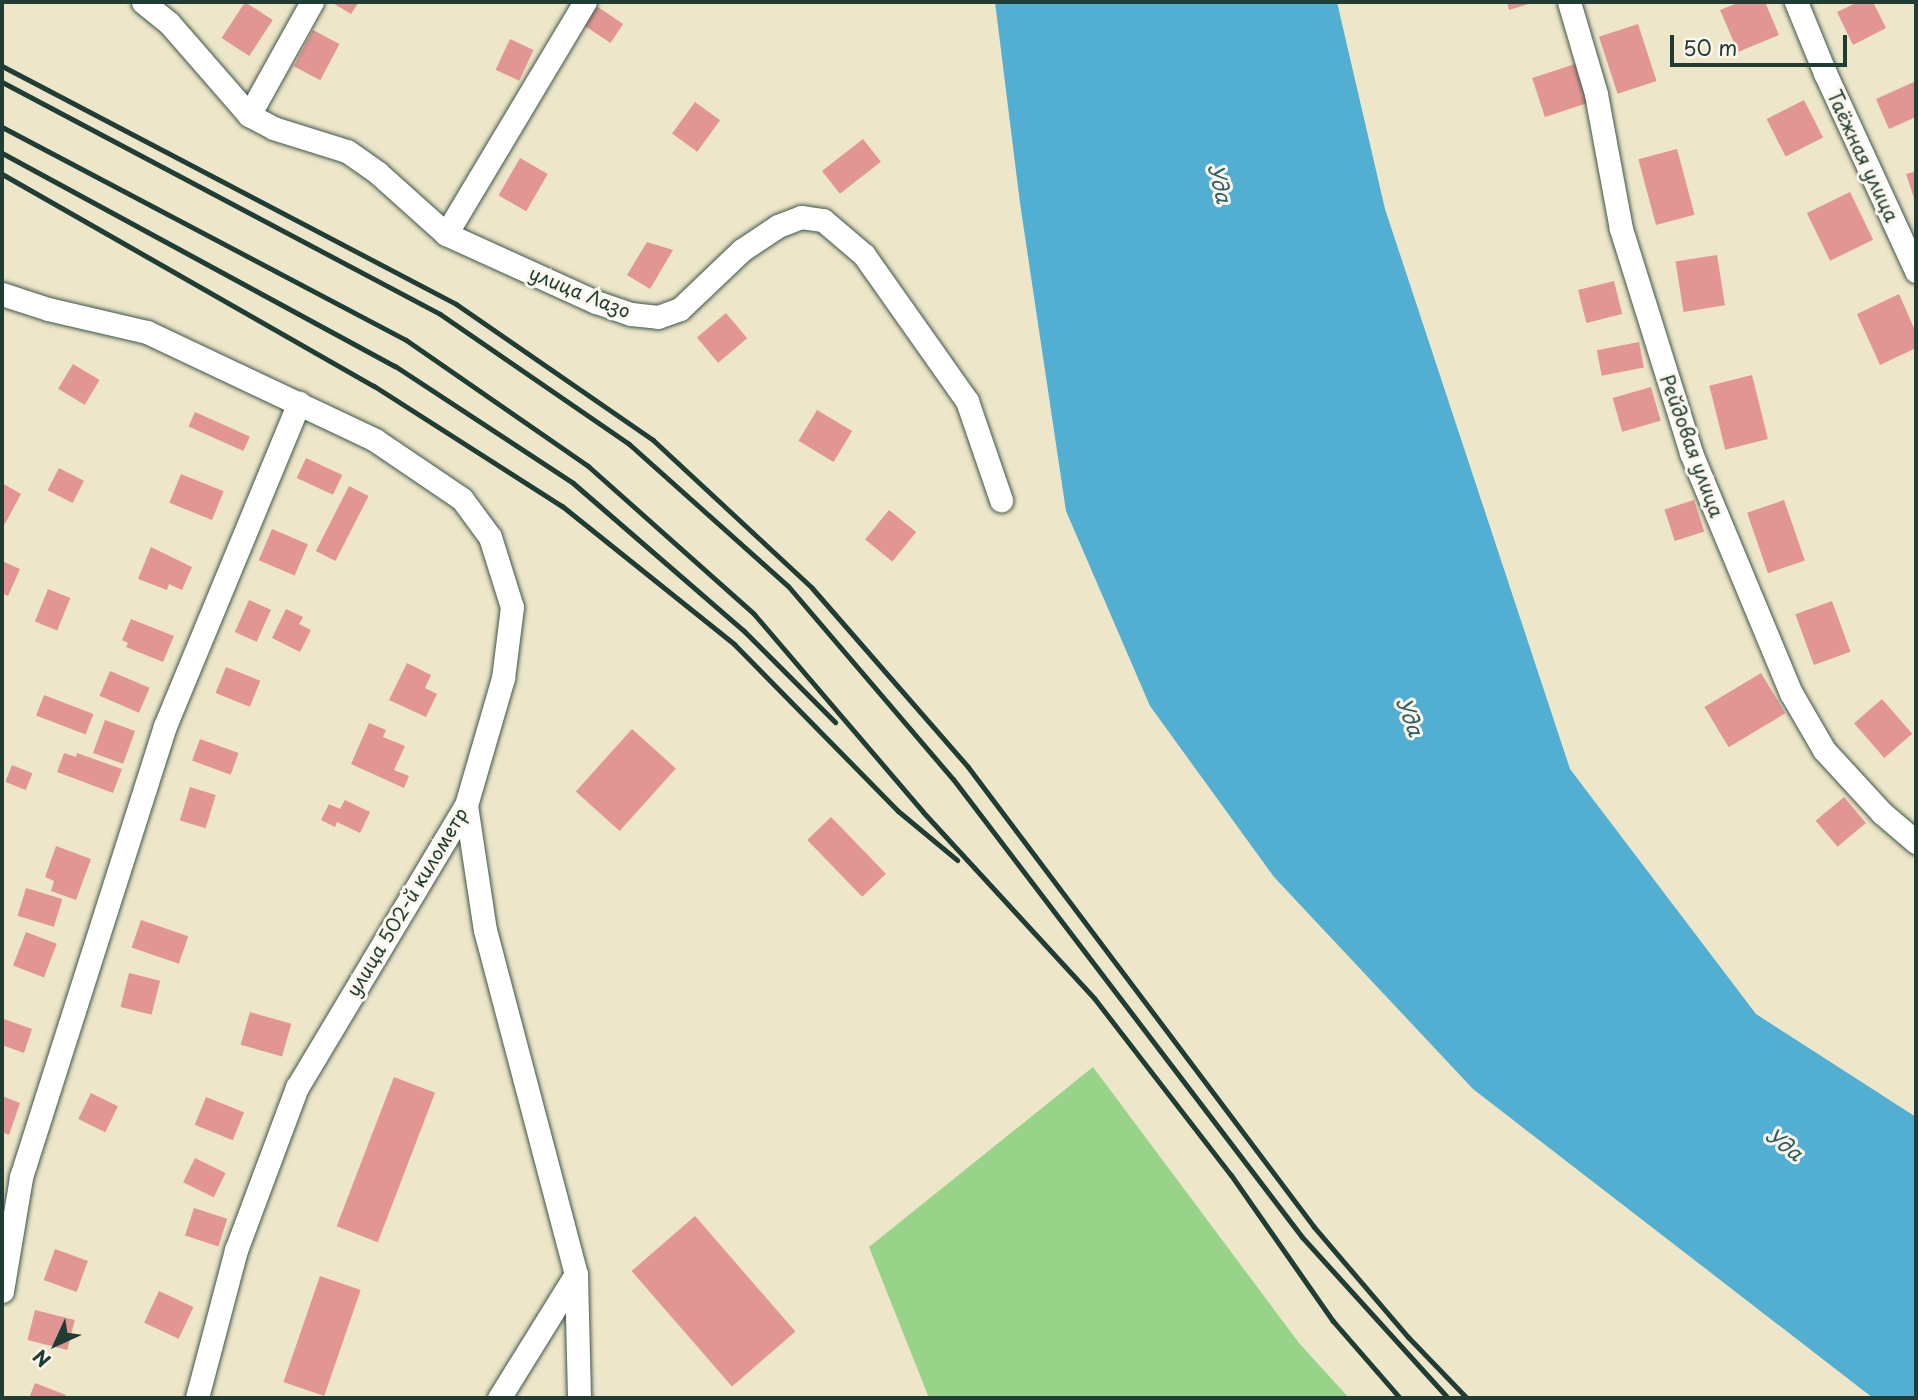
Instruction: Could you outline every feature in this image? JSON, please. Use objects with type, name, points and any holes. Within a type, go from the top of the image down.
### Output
[{"type":"street","name":"улица Лазо","points":[[143,2],[169,23],[249,115],[273,128],[347,151],[378,173],[446,233],[596,302],[631,314],[658,317],[680,309],[742,250],[778,226],[801,217],[823,220],[864,255],[967,401],[1000,500]]},
{"type":"street","points":[[249,115],[312,2]]},
{"type":"street","points":[[446,233],[585,2]]},
{"type":"street","name":"Рейдовая улица","points":[[1569,2],[1596,94],[1620,229],[1696,466],[1791,693],[1817,738],[1882,813],[1916,842]]},
{"type":"street","name":"Таёжная улица","points":[[1796,2],[1825,73],[1916,271]]},
{"type":"street","name":"улица 502-й километр","points":[[2,294],[48,309],[147,332],[375,440],[462,499],[490,537],[512,607],[503,678],[466,804],[297,1087],[236,1250],[197,1398]]},
{"type":"street","points":[[2,1292],[21,1177],[165,726],[299,403]]},
{"type":"street","points":[[466,804],[485,930],[576,1273],[579,1398]]},
{"type":"street","points":[[499,1398],[576,1273]]},
{"type":"green space","points":[[1093,1067],[1299,1343],[1349,1398],[929,1398],[869,1247]]},
{"type":"water","name":"Уда","points":[[995,2],[1337,2],[1385,209],[1570,769],[1756,1014],[1916,1117],[1916,1398],[1873,1398],[1473,1089],[1274,877],[1150,706],[1066,511],[1020,203]]},
{"type":"building","points":[[245,2],[273,20],[249,56],[222,38]]},
{"type":"building","points":[[331,2],[359,2],[351,14]]},
{"type":"building","points":[[1507,2],[1535,2],[1509,10]]},
{"type":"building","points":[[1740,2],[1765,2],[1779,35],[1738,52],[1720,10]]},
{"type":"building","points":[[1858,2],[1873,2],[1886,28],[1853,45],[1837,12]]},
{"type":"building","points":[[595,5],[623,24],[610,43],[582,24]]},
{"type":"building","points":[[1638,24],[1657,81],[1618,94],[1599,37]]},
{"type":"building","points":[[313,30],[339,44],[320,80],[294,66]]},
{"type":"building","points":[[510,39],[534,50],[519,81],[496,70]]},
{"type":"building","points":[[1575,64],[1588,103],[1545,117],[1532,78]]},
{"type":"building","points":[[1916,81],[1916,117],[1889,129],[1876,99]]},
{"type":"building","points":[[1804,100],[1823,137],[1786,156],[1767,119]]},
{"type":"building","points":[[695,102],[720,120],[697,152],[672,134]]},
{"type":"building","points":[[863,139],[881,162],[840,194],[822,171]]},
{"type":"building","points":[[1677,149],[1695,215],[1656,225],[1638,159]]},
{"type":"building","points":[[520,158],[548,174],[526,211],[498,195]]},
{"type":"building","points":[[1916,171],[1916,204],[1906,174]]},
{"type":"building","points":[[1850,192],[1873,240],[1830,261],[1807,213]]},
{"type":"building","points":[[647,242],[673,250],[650,289],[627,275]]},
{"type":"building","points":[[1717,255],[1725,305],[1683,312],[1676,262]]},
{"type":"building","points":[[1614,281],[1622,314],[1586,323],[1578,290]]},
{"type":"building","points":[[1899,294],[1916,333],[1916,348],[1880,365],[1857,314]]},
{"type":"building","points":[[726,313],[747,338],[718,363],[697,337]]},
{"type":"building","points":[[1639,342],[1644,368],[1602,376],[1597,350]]},
{"type":"building","points":[[73,364],[100,380],[85,405],[58,389]]},
{"type":"building","points":[[1752,375],[1768,439],[1725,450],[1709,386]]},
{"type":"building","points":[[1651,387],[1661,421],[1622,432],[1613,398]]},
{"type":"building","points":[[817,410],[852,431],[834,462],[798,441]]},
{"type":"building","points":[[195,412],[250,436],[243,451],[188,427]]},
{"type":"building","points":[[306,458],[342,475],[333,495],[297,478]]},
{"type":"building","points":[[59,468],[84,481],[73,503],[48,490]]},
{"type":"building","points":[[181,474],[224,491],[212,520],[169,503]]},
{"type":"building","points":[[2,483],[21,494],[2,529]]},
{"type":"building","points":[[349,486],[369,496],[335,561],[316,551]]},
{"type":"building","points":[[1694,500],[1704,531],[1675,541],[1665,510]]},
{"type":"building","points":[[1784,500],[1805,561],[1768,573],[1747,513]]},
{"type":"building","points":[[889,510],[916,532],[892,562],[865,540]]},
{"type":"building","points":[[272,529],[308,544],[295,576],[259,560]]},
{"type":"building","points":[[151,547],[192,567],[182,590],[169,584],[167,590],[138,579]]},
{"type":"building","points":[[2,561],[20,569],[8,596],[2,593]]},
{"type":"building","points":[[48,589],[70,598],[57,630],[35,621]]},
{"type":"building","points":[[249,600],[271,610],[257,642],[235,632]]},
{"type":"building","points":[[1832,601],[1850,652],[1814,665],[1795,614]]},
{"type":"building","points":[[286,609],[303,617],[299,624],[311,630],[300,652],[272,638]]},
{"type":"building","points":[[131,619],[174,636],[163,662],[126,647],[128,643],[122,640]]},
{"type":"building","points":[[407,663],[431,675],[425,688],[437,694],[426,717],[389,700]]},
{"type":"building","points":[[226,667],[260,681],[250,707],[216,693]]},
{"type":"building","points":[[110,671],[150,688],[139,713],[99,696]]},
{"type":"building","points":[[1761,673],[1785,713],[1729,747],[1704,707]]},
{"type":"building","points":[[44,695],[93,714],[86,735],[36,716]]},
{"type":"building","points":[[1882,699],[1912,734],[1884,758],[1854,723]]},
{"type":"building","points":[[105,720],[135,731],[123,764],[93,753]]},
{"type":"building","points":[[369,723],[386,730],[383,737],[405,746],[394,770],[409,776],[404,788],[351,764]]},
{"type":"building","points":[[632,729],[676,768],[620,831],[576,791]]},
{"type":"building","points":[[200,739],[239,753],[231,775],[192,761]]},
{"type":"building","points":[[64,753],[76,757],[77,753],[122,769],[113,793],[57,772]]},
{"type":"building","points":[[12,765],[32,773],[26,790],[5,782]]},
{"type":"building","points":[[190,787],[216,795],[206,828],[180,820]]},
{"type":"building","points":[[1844,797],[1866,823],[1838,847],[1816,821]]},
{"type":"building","points":[[345,800],[370,812],[360,833],[337,822],[335,827],[321,820],[329,804],[340,809]]},
{"type":"building","points":[[831,817],[886,874],[862,897],[807,840]]},
{"type":"building","points":[[56,846],[91,859],[76,900],[51,891],[54,881],[45,877]]},
{"type":"building","points":[[26,888],[62,899],[54,927],[18,916]]},
{"type":"building","points":[[141,920],[188,936],[179,964],[132,947]]},
{"type":"building","points":[[26,932],[57,944],[44,977],[13,966]]},
{"type":"building","points":[[129,973],[160,981],[152,1015],[121,1007]]},
{"type":"building","points":[[250,1012],[291,1024],[282,1057],[241,1045]]},
{"type":"building","points":[[4,1019],[32,1029],[24,1053],[2,1045]]},
{"type":"building","points":[[394,1077],[435,1093],[378,1242],[337,1226]]},
{"type":"building","points":[[91,1093],[118,1106],[105,1132],[78,1119]]},
{"type":"building","points":[[2,1096],[20,1103],[9,1135],[2,1132]]},
{"type":"building","points":[[206,1097],[244,1112],[233,1140],[195,1125]]},
{"type":"building","points":[[195,1158],[226,1173],[214,1197],[183,1182]]},
{"type":"building","points":[[194,1208],[227,1219],[218,1246],[185,1236]]},
{"type":"building","points":[[695,1216],[795,1331],[732,1387],[632,1271]]},
{"type":"building","points":[[55,1249],[88,1261],[77,1292],[44,1280]]},
{"type":"building","points":[[320,1276],[361,1290],[324,1396],[284,1382]]},
{"type":"building","points":[[159,1291],[193,1307],[179,1339],[144,1323]]},
{"type":"building","points":[[35,1310],[75,1320],[67,1350],[28,1340]]},
{"type":"building","points":[[35,1383],[66,1395],[65,1398],[29,1398]]},
{"type":"railway","points":[[2,66],[456,304],[653,440],[812,588],[968,767],[1314,1227],[1408,1337],[1467,1398]]},
{"type":"railway","points":[[2,82],[440,314],[629,444],[788,586],[953,779],[1302,1237],[1448,1398]]},
{"type":"railway","points":[[2,127],[406,340],[588,466],[754,614],[923,812],[1094,998],[1231,1175],[1333,1321],[1400,1398]]},
{"type":"railway","points":[[2,153],[395,366],[573,483],[744,631],[835,722]]},
{"type":"railway","points":[[2,174],[374,386],[562,506],[734,644],[898,811],[957,860]]}]
